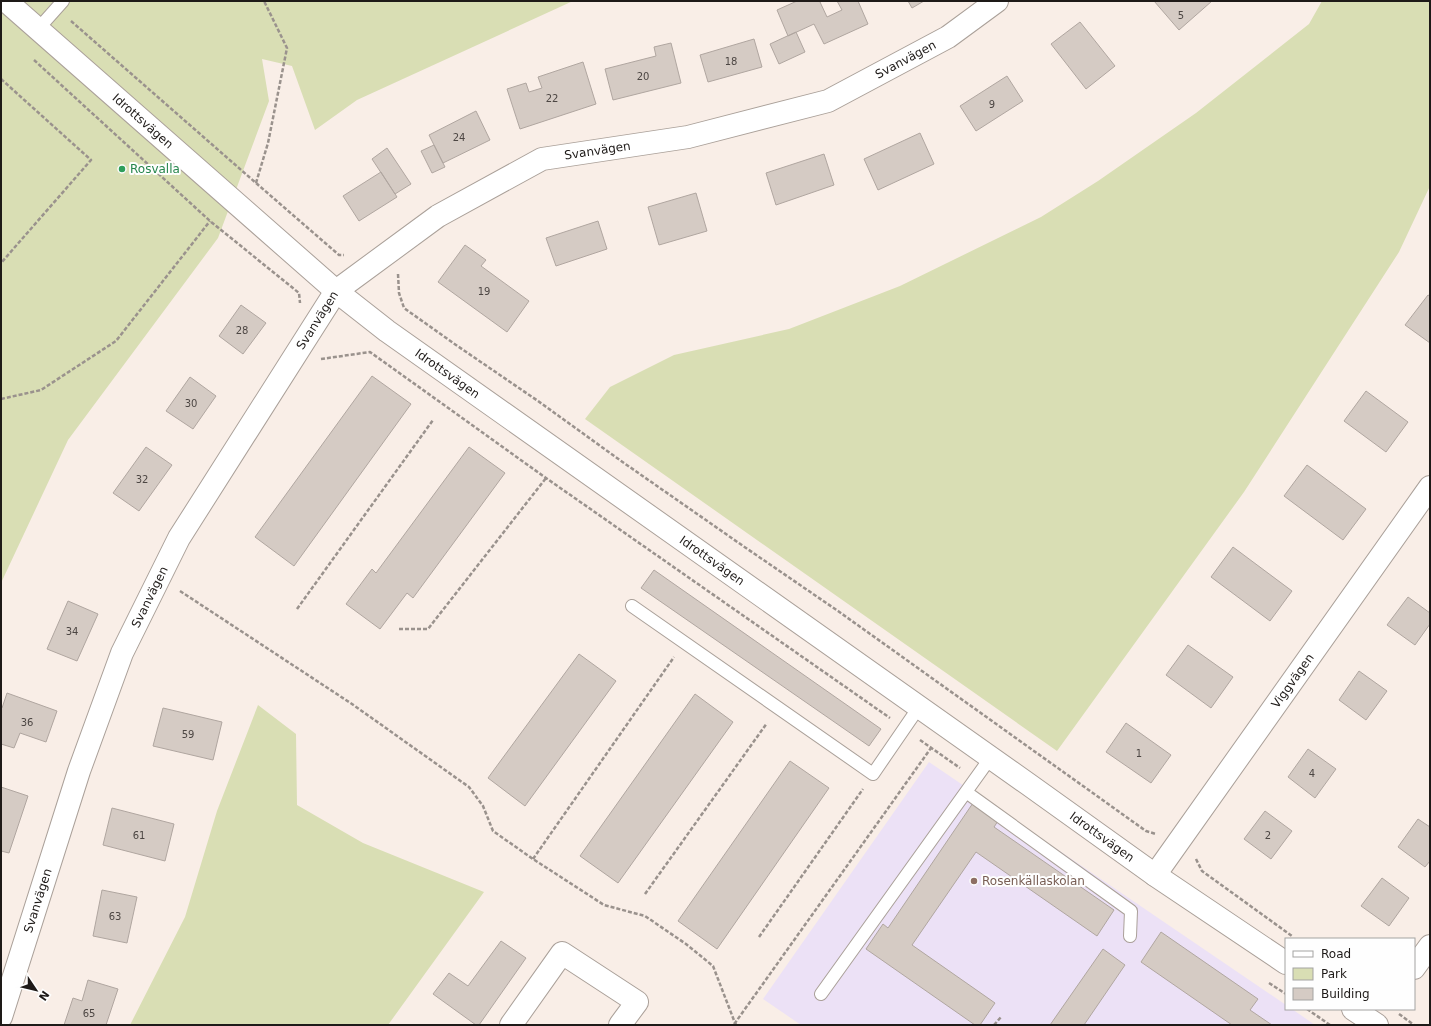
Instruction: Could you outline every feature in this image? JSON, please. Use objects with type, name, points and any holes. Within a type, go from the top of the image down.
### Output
[{"type":"street","name":"Idrottsvägen","points":[[6,1],[336,290],[387,331],[991,757],[1154,874],[1285,963]]},
{"type":"street","name":"Svanvägen","points":[[1,1017],[79,771],[122,653],[179,538],[336,290],[438,216],[542,159],[688,137],[828,101],[948,37],[998,1]]},
{"type":"street","name":"Viggvägen","points":[[1154,874],[1430,487]]},
{"type":"street","points":[[1415,967],[1430,946]]},
{"type":"street","points":[[511,1025],[562,953],[637,1002],[620,1025]]},
{"type":"street","points":[[1356,1010],[1383,1018]]},
{"type":"lane","points":[[38,29],[60,5]]},
{"type":"lane","points":[[632,606],[873,774],[920,707]]},
{"type":"lane","points":[[821,994],[991,757]]},
{"type":"lane","points":[[966,792],[1131,911],[1130,936]]},
{"type":"path","points":[[256,183],[268,143],[287,48],[264,1]]},
{"type":"path","points":[[60,5],[256,183],[339,255],[349,255]]},
{"type":"path","points":[[1,79],[91,160],[1,263]]},
{"type":"path","points":[[1,399],[41,390],[116,341],[210,221]]},
{"type":"path","points":[[385,255],[398,271],[399,293],[404,308],[838,611],[1146,831],[1163,836],[1175,834],[1181,837],[1194,855],[1202,871],[1295,938]]},
{"type":"path","points":[[297,609],[433,420]]},
{"type":"path","points":[[399,629],[428,629],[546,478]]},
{"type":"path","points":[[159,578],[352,704],[469,787],[483,806],[493,831],[533,859],[604,904],[645,916],[692,948],[713,966],[735,1024]]},
{"type":"path","points":[[533,859],[685,642]]},
{"type":"path","points":[[645,894],[777,708]]},
{"type":"path","points":[[735,1024],[931,748]]},
{"type":"path","points":[[759,937],[873,774]]},
{"type":"path","points":[[1308,1010],[1330,1025]]},
{"type":"path","points":[[994,1025],[1000,1017]]},
{"type":"path","points":[[1383,1018],[1414,1025]]},
{"type":"shaded area","name":"Rosenkällaskolan","points":[[929,762],[1285,1004],[1285,1010],[1293,1010],[1315,1025],[801,1025],[763,999]]},
{"type":"green space","name":"Rosvalla","points":[[1,1],[573,1],[357,100],[315,130],[292,66],[262,59],[269,101],[218,238],[68,440],[1,583]]},
{"type":"green space","points":[[1322,1],[1430,1],[1430,186],[1399,252],[1244,492],[1057,751],[585,419],[610,387],[674,355],[789,329],[900,286],[1041,217],[1098,181],[1196,113],[1309,24]]},
{"type":"green space","points":[[258,705],[296,734],[297,805],[363,843],[484,892],[388,1025],[130,1025],[185,917],[217,811]]},
{"type":"building","points":[[797,1],[823,1],[820,2],[827,17],[842,10],[837,1],[858,1],[868,24],[824,44],[814,24],[788,36],[777,10]]},
{"type":"building","points":[[908,1],[924,1],[912,8]]},
{"type":"building","points":[[1154,1],[1212,1],[1179,30]]},
{"type":"building","points":[[1080,22],[1115,66],[1086,89],[1051,44]]},
{"type":"building","points":[[796,32],[805,52],[779,64],[770,44]]},
{"type":"building","points":[[754,39],[762,67],[708,82],[700,55]]},
{"type":"building","points":[[671,43],[681,83],[613,100],[605,69],[656,56],[654,47]]},
{"type":"building","points":[[583,62],[596,104],[520,129],[507,89],[526,83],[529,92],[542,88],[538,77]]},
{"type":"building","points":[[1007,76],[1023,101],[976,131],[960,106]]},
{"type":"building","points":[[476,111],[490,140],[443,163],[429,135]]},
{"type":"building","points":[[920,133],[934,164],[878,190],[864,159]]},
{"type":"building","points":[[434,145],[445,167],[432,173],[421,151]]},
{"type":"building","points":[[387,148],[411,184],[395,194],[372,159]]},
{"type":"building","points":[[824,154],[834,185],[776,205],[766,173]]},
{"type":"building","points":[[381,172],[397,197],[359,221],[343,196]]},
{"type":"building","points":[[696,193],[707,231],[659,245],[648,207]]},
{"type":"building","points":[[598,221],[607,249],[556,266],[546,238]]},
{"type":"building","points":[[465,245],[486,260],[481,266],[529,301],[507,332],[438,282]]},
{"type":"building","points":[[1428,295],[1430,296],[1430,343],[1405,325]]},
{"type":"building","points":[[241,305],[266,323],[243,354],[219,336]]},
{"type":"building","points":[[372,376],[411,404],[294,566],[255,537]]},
{"type":"building","points":[[190,377],[216,396],[193,429],[166,411]]},
{"type":"building","points":[[1366,391],[1408,422],[1386,452],[1344,421]]},
{"type":"building","points":[[146,447],[172,465],[139,511],[113,493]]},
{"type":"building","points":[[469,447],[505,473],[413,598],[407,593],[380,629],[346,604],[372,569],[376,573]]},
{"type":"building","points":[[1307,465],[1366,509],[1343,540],[1284,496]]},
{"type":"building","points":[[1233,547],[1292,591],[1270,621],[1211,577]]},
{"type":"building","points":[[654,570],[881,729],[869,746],[641,588]]},
{"type":"building","points":[[1408,597],[1430,613],[1430,624],[1415,645],[1387,625]]},
{"type":"building","points":[[68,601],[98,614],[77,661],[47,649]]},
{"type":"building","points":[[1188,645],[1233,677],[1211,708],[1166,675]]},
{"type":"building","points":[[579,654],[616,681],[525,806],[488,778]]},
{"type":"building","points":[[1359,671],[1387,691],[1366,720],[1339,700]]},
{"type":"building","points":[[7,693],[57,711],[46,742],[20,733],[14,748],[1,744],[1,708]]},
{"type":"building","points":[[695,694],[733,722],[618,883],[580,856]]},
{"type":"building","points":[[163,708],[222,722],[213,760],[153,746]]},
{"type":"building","points":[[1126,723],[1171,755],[1151,783],[1106,752]]},
{"type":"building","points":[[1308,749],[1336,769],[1315,798],[1288,777]]},
{"type":"building","points":[[790,761],[829,788],[717,949],[678,921]]},
{"type":"building","points":[[1,787],[28,796],[9,853],[1,851]]},
{"type":"building","points":[[973,803],[998,821],[994,827],[1114,910],[1097,936],[976,852],[912,945],[995,1003],[980,1025],[975,1025],[866,949],[883,924],[888,928]]},
{"type":"building","points":[[112,808],[174,824],[165,861],[103,845]]},
{"type":"building","points":[[1265,811],[1292,831],[1271,859],[1244,839]]},
{"type":"building","points":[[1418,819],[1430,827],[1430,861],[1425,867],[1398,847]]},
{"type":"building","points":[[1382,878],[1409,898],[1389,926],[1361,906]]},
{"type":"building","points":[[102,890],[137,897],[127,943],[93,936]]},
{"type":"building","points":[[1161,932],[1258,999],[1250,1010],[1272,1025],[1232,1025],[1141,962]]},
{"type":"building","points":[[501,941],[526,958],[479,1025],[476,1025],[433,994],[449,973],[468,986]]},
{"type":"building","points":[[1103,949],[1125,965],[1084,1025],[1050,1025]]},
{"type":"building","points":[[88,980],[118,989],[106,1025],[64,1025],[73,998],[82,1001]]},
{"type":"place","name":"Rosvalla","points":[[122,169]]},
{"type":"place","name":"Rosenkällaskolan","points":[[974,881]]}]
